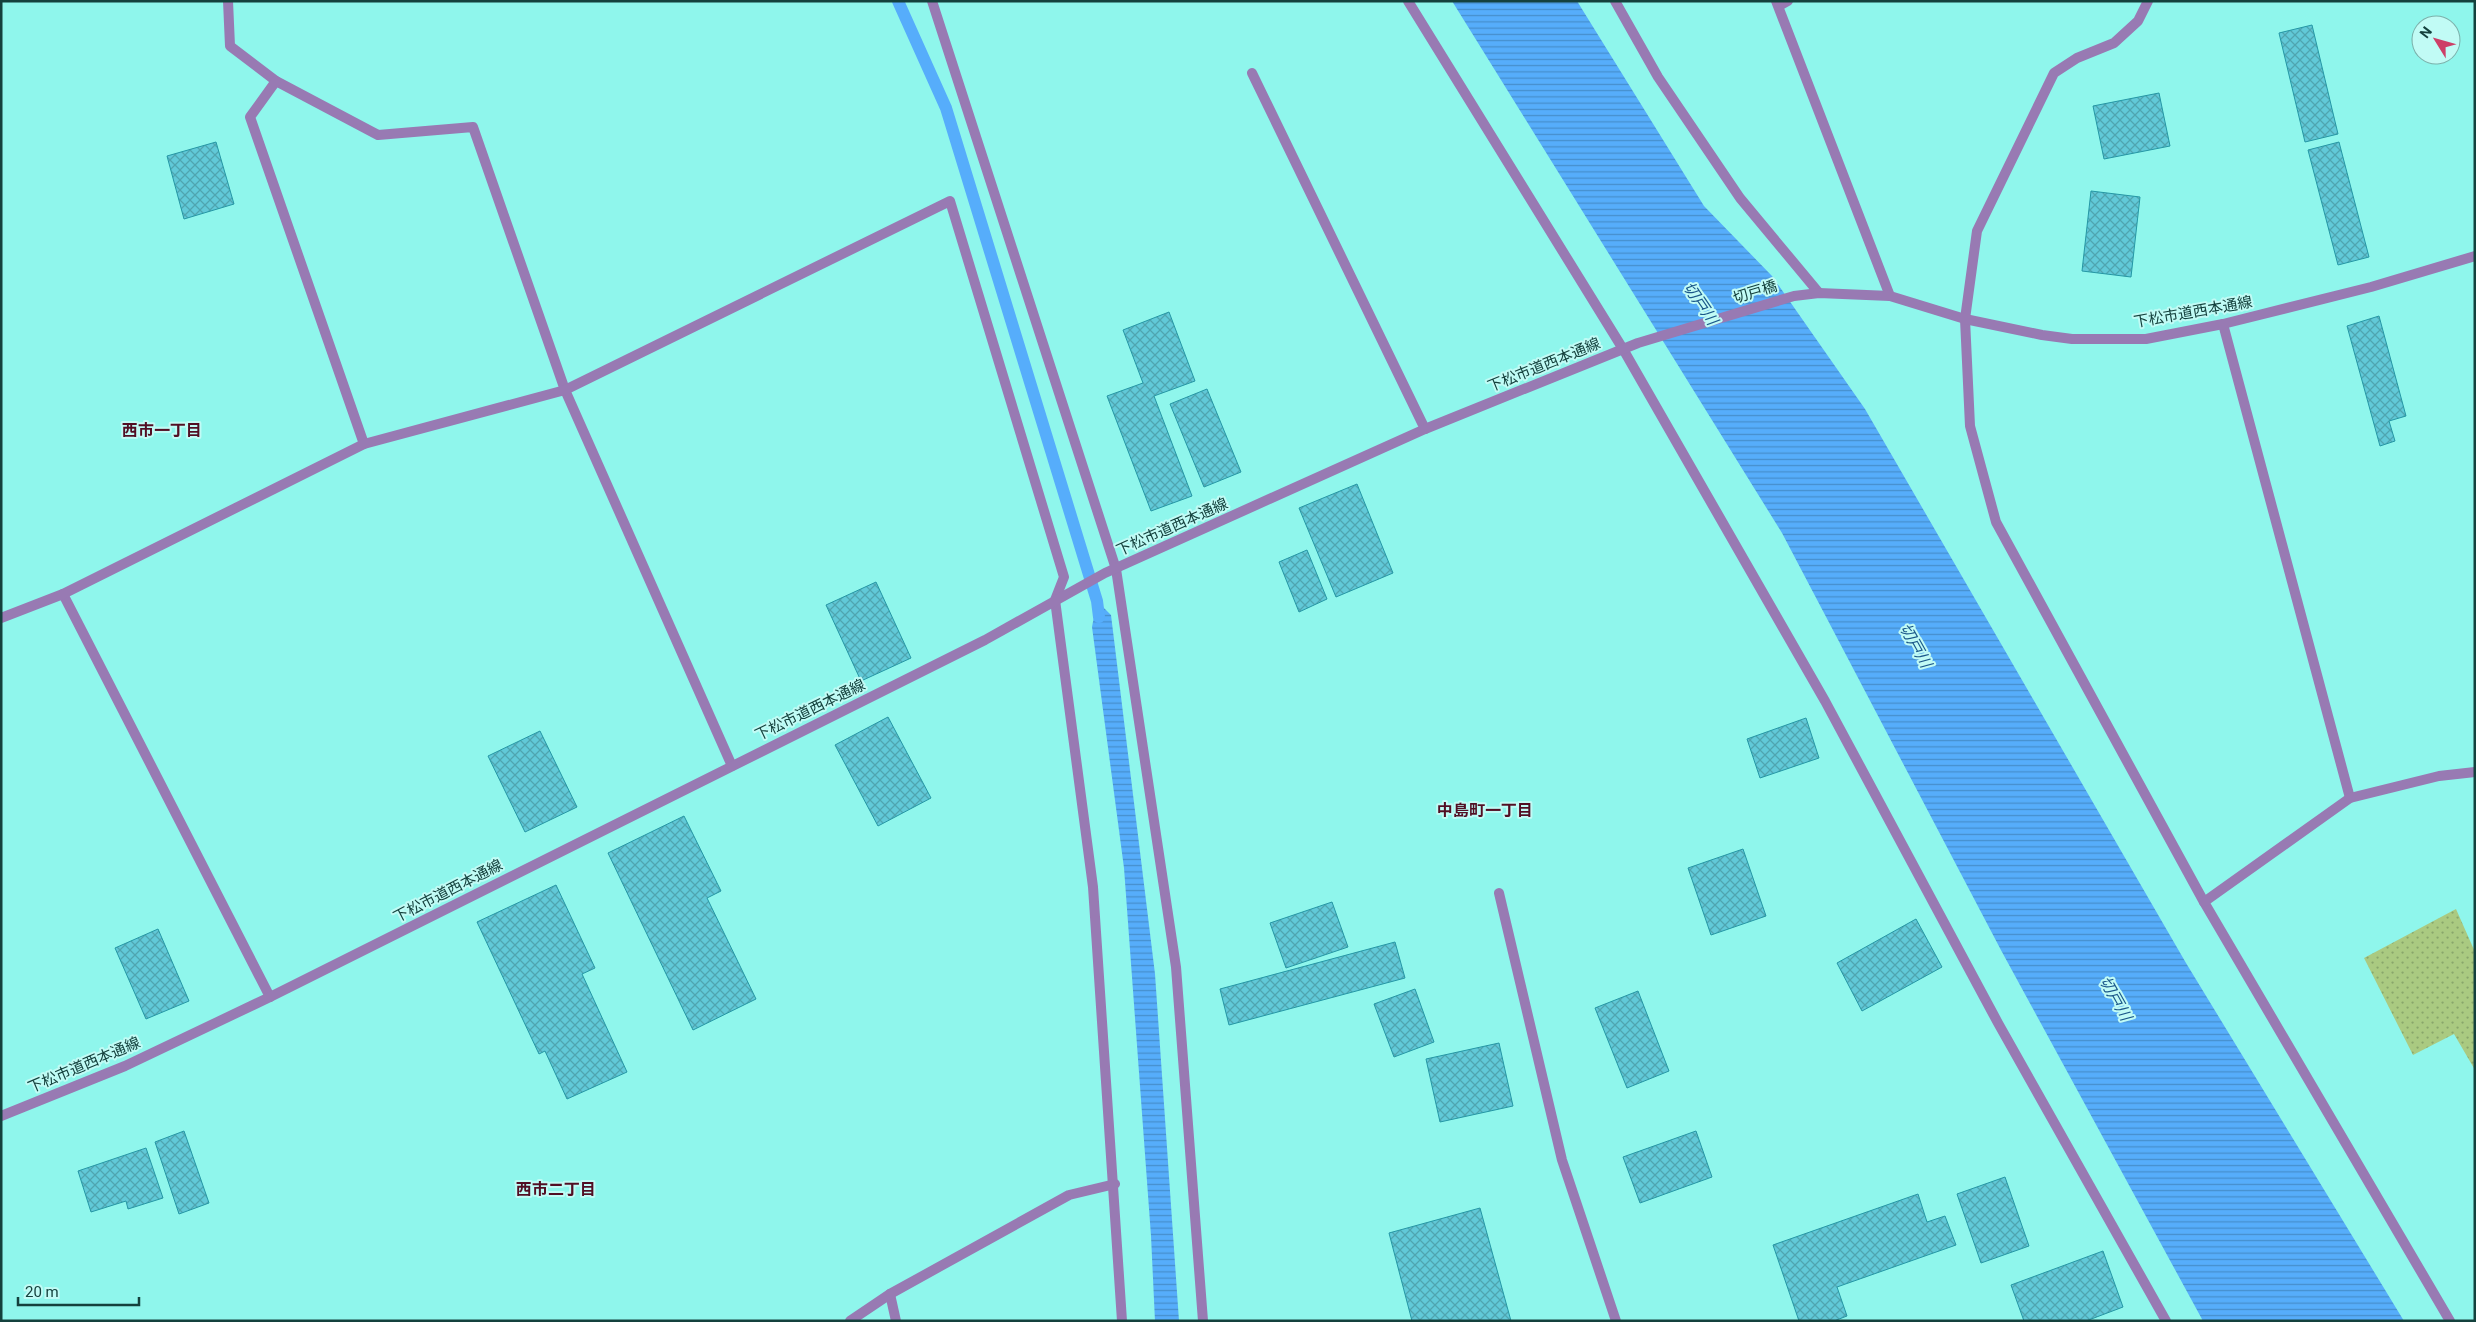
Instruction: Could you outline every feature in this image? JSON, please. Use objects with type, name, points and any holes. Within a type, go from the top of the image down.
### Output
[{"type":"street","points":[[228,1],[230,46],[276,81],[378,135],[473,127],[565,390],[732,766]]},
{"type":"street","points":[[932,1],[1116,569],[1176,967],[1203,1321]]},
{"type":"street","points":[[1408,1],[1623,349],[1825,701],[1993,1014],[2166,1321]]},
{"type":"street","points":[[1615,1],[1658,77],[1740,198],[1819,293]]},
{"type":"street","points":[[2148,1],[2138,21],[2114,44],[2076,58],[2054,74],[1977,231],[1965,319],[1970,426],[1996,522],[2204,902],[2450,1321]]},
{"type":"street","points":[[1781,3],[1890,296]]},
{"type":"street","points":[[1252,73],[1425,429]]},
{"type":"street","points":[[276,81],[250,116],[364,444]]},
{"type":"street","points":[[1,618],[62,594],[364,444],[565,390],[950,201],[1064,577],[1055,600],[1093,888],[1115,1184],[1122,1321]]},
{"type":"street","name":"下松市道西本通線","points":[[1794,296],[1819,293],[1890,296],[1965,319],[2072,339],[2146,338],[2222,324],[2371,287],[2475,256]]},
{"type":"street","name":"切戸橋","points":[[1638,343],[1794,296]]},
{"type":"street","points":[[2222,324],[2350,798]]},
{"type":"street","name":"下松市道西本通線","points":[[1,1116],[125,1066],[270,997],[985,640],[1105,574],[1425,429],[1638,343]]},
{"type":"street","points":[[62,594],[270,997]]},
{"type":"street","points":[[2204,902],[2350,798],[2438,776],[2475,772]]},
{"type":"street","points":[[1499,893],[1562,1160],[1616,1321]]},
{"type":"street","points":[[850,1321],[890,1294],[1070,1195],[1115,1184]]},
{"type":"street","points":[[890,1294],[896,1321]]},
{"type":"green space","points":[[2456,909],[2475,952],[2475,1070],[2454,1034],[2413,1055],[2364,958]]},
{"type":"water","name":"切戸川","points":[[1452,1],[1577,1],[1704,206],[1772,276],[1865,409],[2186,963],[2404,1321],[2203,1321],[2002,952],[1782,533]]},
{"type":"water","points":[[1097,601],[1111,615],[1155,974],[1179,1321],[1155,1321],[1151,1236],[1124,868],[1092,627]]},
{"type":"building","points":[[2312,25],[2338,134],[2305,142],[2279,33]]},
{"type":"building","points":[[2159,93],[2170,146],[2104,159],[2093,106]]},
{"type":"building","points":[[216,142],[234,204],[184,219],[167,156]]},
{"type":"building","points":[[2339,142],[2369,257],[2338,265],[2308,150]]},
{"type":"building","points":[[2091,191],[2140,197],[2131,277],[2082,271]]},
{"type":"building","points":[[1169,312],[1195,381],[1154,396],[1192,496],[1151,511],[1107,396],[1143,383],[1123,330]]},
{"type":"building","points":[[2379,316],[2406,416],[2389,421],[2395,441],[2380,446],[2347,326]]},
{"type":"building","points":[[1207,389],[1241,472],[1204,487],[1170,404]]},
{"type":"building","points":[[1357,484],[1393,573],[1336,597],[1299,508]]},
{"type":"building","points":[[1307,550],[1327,599],[1299,612],[1279,562]]},
{"type":"building","points":[[876,582],[911,658],[861,681],[826,605]]},
{"type":"building","points":[[888,717],[931,798],[878,826],[835,745]]},
{"type":"building","points":[[1806,718],[1819,758],[1760,778],[1747,739]]},
{"type":"building","points":[[540,731],[577,807],[525,832],[488,756]]},
{"type":"building","points":[[684,816],[721,891],[707,898],[756,999],[693,1030],[608,853]]},
{"type":"building","points":[[1743,849],[1766,916],[1711,935],[1688,868]]},
{"type":"building","points":[[556,885],[595,968],[582,974],[627,1072],[567,1099],[545,1051],[539,1054],[477,922]]},
{"type":"building","points":[[1332,902],[1348,947],[1286,968],[1270,923]]},
{"type":"building","points":[[1916,919],[1942,967],[1862,1011],[1837,963]]},
{"type":"building","points":[[158,929],[189,1001],[146,1019],[115,948]]},
{"type":"building","points":[[1395,942],[1405,978],[1229,1025],[1220,989]]},
{"type":"building","points":[[1415,989],[1434,1042],[1394,1057],[1374,1004]]},
{"type":"building","points":[[1638,991],[1669,1071],[1627,1088],[1595,1008]]},
{"type":"building","points":[[1499,1043],[1513,1106],[1440,1122],[1426,1059]]},
{"type":"building","points":[[184,1131],[209,1203],[179,1214],[155,1142]]},
{"type":"building","points":[[1696,1131],[1712,1177],[1640,1203],[1623,1157]]},
{"type":"building","points":[[146,1148],[163,1198],[128,1209],[126,1201],[91,1212],[78,1171]]},
{"type":"building","points":[[2005,1177],[2029,1246],[1981,1263],[1957,1194]]},
{"type":"building","points":[[1918,1194],[1927,1222],[1945,1216],[1956,1245],[1837,1287],[1847,1316],[1834,1321],[1799,1321],[1773,1245]]},
{"type":"building","points":[[1480,1208],[1511,1321],[1412,1321],[1389,1233]]},
{"type":"building","points":[[2103,1251],[2123,1307],[2086,1321],[2024,1321],[2011,1285]]},
{"type":"waterway","points":[[898,1],[946,108],[1097,601],[1099,617]]},
{"type":"district","name":"西市一丁目","points":[[162,430]]},
{"type":"district","name":"中島町一丁目","points":[[1485,810]]},
{"type":"district","name":"西市二丁目","points":[[556,1189]]}]
